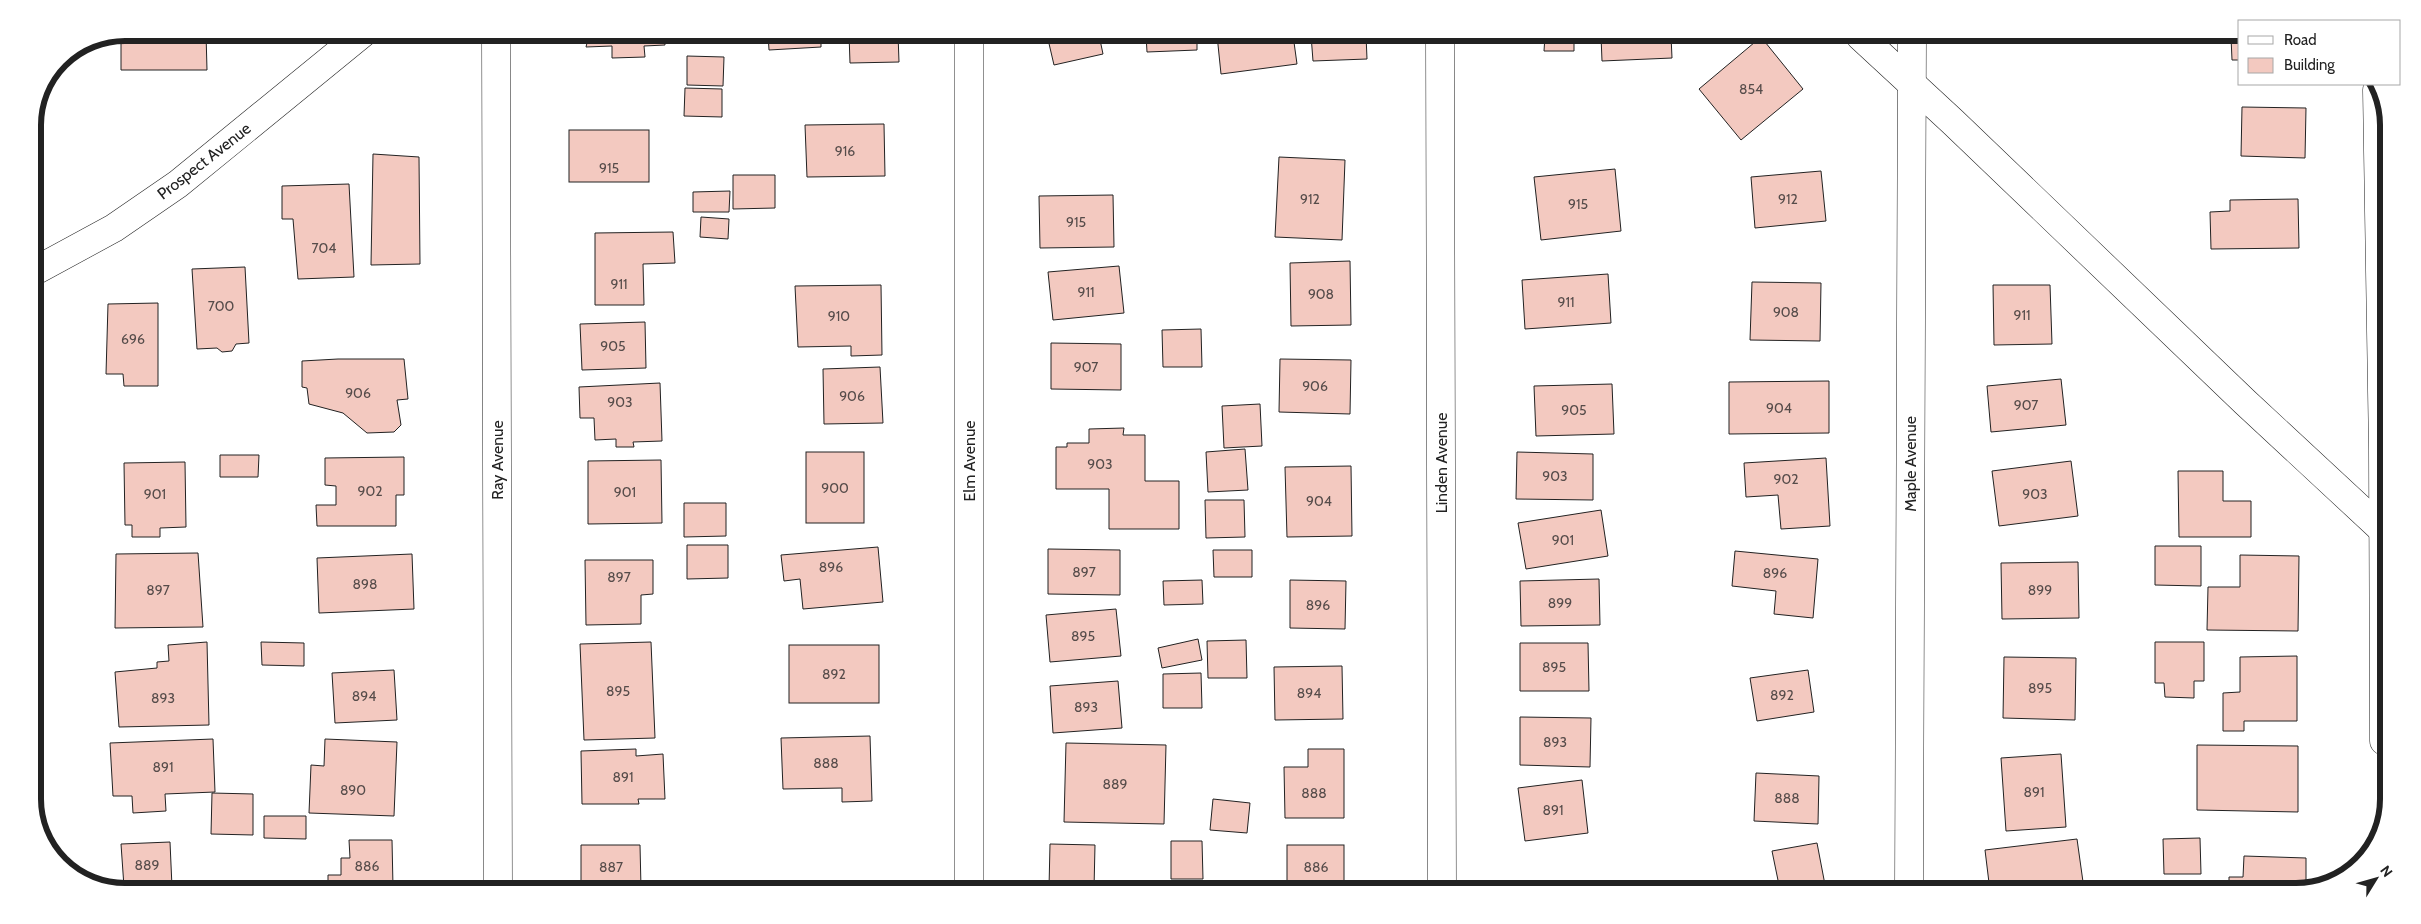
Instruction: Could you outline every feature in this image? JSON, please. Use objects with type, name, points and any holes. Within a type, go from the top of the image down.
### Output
[{"type":"street","name":"Prospect Avenue","points":[[41,268],[114,228],[178,184],[354,41]]},
{"type":"street","name":"Ray Avenue","points":[[496,41],[498,883]]},
{"type":"street","name":"Elm Avenue","points":[[969,41],[969,883]]},
{"type":"street","name":"Linden Avenue","points":[[1440,41],[1442,883]]},
{"type":"street","points":[[1865,41],[2244,402],[2380,526]]},
{"type":"street","name":"Maple Avenue","points":[[1909,883],[1912,41]]},
{"type":"street","points":[[2377,107],[2380,255]]},
{"type":"building","points":[[206,41],[207,70],[121,70],[121,42]]},
{"type":"building","points":[[571,41],[665,41],[665,45],[644,46],[645,57],[612,58],[612,46],[586,47],[587,43],[571,43]]},
{"type":"building","points":[[768,41],[821,41],[821,47],[769,50]]},
{"type":"building","points":[[849,41],[898,41],[899,62],[850,63]]},
{"type":"building","points":[[1048,41],[1100,41],[1103,54],[1054,65]]},
{"type":"building","points":[[1146,41],[1197,41],[1197,50],[1147,52]]},
{"type":"building","points":[[1218,41],[1294,41],[1297,64],[1221,74]]},
{"type":"building","points":[[1311,41],[1366,41],[1367,59],[1313,61]]},
{"type":"building","points":[[1545,41],[1574,41],[1574,51],[1544,51]]},
{"type":"building","points":[[1601,41],[1671,41],[1672,58],[1602,61]]},
{"type":"building","points":[[1756,41],[1764,41],[1803,89],[1741,140],[1699,89]]},
{"type":"building","points":[[2231,41],[2238,41],[2238,60],[2232,60]]},
{"type":"building","points":[[687,56],[724,57],[723,86],[687,85]]},
{"type":"building","points":[[685,88],[722,89],[722,117],[684,116]]},
{"type":"building","points":[[2242,107],[2306,108],[2305,158],[2241,156]]},
{"type":"building","points":[[884,124],[885,176],[807,177],[805,125]]},
{"type":"building","points":[[569,130],[649,130],[649,182],[569,182]]},
{"type":"building","points":[[373,154],[419,157],[420,264],[371,265]]},
{"type":"building","points":[[1279,157],[1345,160],[1342,240],[1275,237]]},
{"type":"building","points":[[1615,169],[1621,231],[1541,240],[1534,177]]},
{"type":"building","points":[[1821,171],[1826,221],[1755,228],[1751,177]]},
{"type":"building","points":[[733,175],[775,175],[775,208],[733,209]]},
{"type":"building","points":[[349,184],[354,277],[298,279],[293,219],[282,219],[282,186]]},
{"type":"building","points":[[730,191],[729,212],[693,212],[693,192]]},
{"type":"building","points":[[1113,195],[1114,247],[1040,248],[1039,196]]},
{"type":"building","points":[[2298,199],[2299,248],[2211,249],[2210,212],[2230,211],[2230,200]]},
{"type":"building","points":[[701,217],[729,219],[728,239],[700,237]]},
{"type":"building","points":[[673,232],[675,263],[643,264],[644,305],[595,305],[595,233]]},
{"type":"building","points":[[1350,261],[1351,325],[1291,326],[1290,263]]},
{"type":"building","points":[[1119,266],[1124,313],[1053,320],[1048,272]]},
{"type":"building","points":[[245,267],[249,343],[236,344],[232,351],[222,352],[217,348],[197,349],[192,269]]},
{"type":"building","points":[[1608,274],[1611,323],[1525,329],[1522,280]]},
{"type":"building","points":[[1752,282],[1821,283],[1820,341],[1750,340]]},
{"type":"building","points":[[881,285],[882,355],[851,356],[851,346],[798,347],[795,286]]},
{"type":"building","points":[[1993,285],[2050,285],[2052,344],[1994,345]]},
{"type":"building","points":[[158,303],[158,386],[124,386],[123,374],[106,374],[108,304]]},
{"type":"building","points":[[645,322],[646,368],[582,370],[580,324]]},
{"type":"building","points":[[1201,329],[1202,367],[1163,367],[1162,330]]},
{"type":"building","points":[[1051,343],[1121,344],[1121,390],[1051,389]]},
{"type":"building","points":[[404,359],[408,399],[397,400],[401,425],[394,432],[367,433],[343,413],[309,404],[307,388],[302,387],[302,361]]},
{"type":"building","points":[[1280,359],[1351,360],[1350,414],[1279,412]]},
{"type":"building","points":[[880,367],[883,423],[824,424],[823,369]]},
{"type":"building","points":[[2061,379],[2066,425],[1991,432],[1987,386]]},
{"type":"building","points":[[1829,381],[1829,433],[1729,434],[1729,382]]},
{"type":"building","points":[[660,383],[662,441],[633,442],[634,447],[616,447],[616,439],[595,440],[594,418],[580,418],[579,387]]},
{"type":"building","points":[[1612,384],[1614,434],[1536,436],[1534,386]]},
{"type":"building","points":[[1260,404],[1262,446],[1224,448],[1222,406]]},
{"type":"building","points":[[1124,428],[1123,435],[1145,435],[1145,481],[1179,481],[1179,529],[1109,529],[1109,489],[1056,489],[1056,447],[1067,447],[1067,443],[1089,443],[1089,429]]},
{"type":"building","points":[[1245,449],[1248,490],[1208,492],[1206,452]]},
{"type":"building","points":[[806,452],[864,452],[864,523],[806,523]]},
{"type":"building","points":[[1517,452],[1593,454],[1593,500],[1516,499]]},
{"type":"building","points":[[220,455],[259,455],[258,477],[220,477]]},
{"type":"building","points":[[404,457],[404,495],[396,495],[396,526],[317,526],[316,505],[336,505],[336,486],[325,485],[325,458]]},
{"type":"building","points":[[1826,458],[1830,526],[1781,529],[1778,495],[1746,497],[1744,463]]},
{"type":"building","points":[[661,460],[662,523],[588,524],[588,461]]},
{"type":"building","points":[[2071,461],[2078,516],[1999,526],[1992,471]]},
{"type":"building","points":[[185,462],[186,527],[160,528],[160,537],[132,537],[132,525],[125,525],[124,463]]},
{"type":"building","points":[[1351,466],[1352,536],[1287,537],[1285,467]]},
{"type":"building","points":[[2178,471],[2223,471],[2223,501],[2251,501],[2251,537],[2179,537]]},
{"type":"building","points":[[1205,500],[1244,500],[1245,537],[1206,538]]},
{"type":"building","points":[[684,503],[726,503],[726,536],[684,537]]},
{"type":"building","points":[[1601,510],[1608,556],[1526,569],[1518,523]]},
{"type":"building","points":[[687,545],[728,545],[728,578],[687,579]]},
{"type":"building","points":[[2155,546],[2201,546],[2201,586],[2155,585]]},
{"type":"building","points":[[878,547],[883,602],[803,609],[800,579],[784,581],[781,555]]},
{"type":"building","points":[[1048,549],[1120,550],[1120,595],[1048,594]]},
{"type":"building","points":[[1213,550],[1252,550],[1252,577],[1214,577]]},
{"type":"building","points":[[1735,551],[1818,559],[1813,618],[1774,614],[1776,591],[1732,586]]},
{"type":"building","points":[[198,553],[203,627],[115,628],[116,554]]},
{"type":"building","points":[[412,554],[414,609],[319,613],[317,558]]},
{"type":"building","points":[[2240,555],[2299,556],[2298,631],[2207,630],[2208,587],[2240,587]]},
{"type":"building","points":[[585,560],[653,560],[653,594],[641,595],[641,624],[586,625]]},
{"type":"building","points":[[2078,562],[2079,618],[2002,619],[2001,563]]},
{"type":"building","points":[[1599,579],[1600,625],[1521,626],[1520,581]]},
{"type":"building","points":[[1202,580],[1203,604],[1164,605],[1163,581]]},
{"type":"building","points":[[1290,580],[1346,581],[1345,629],[1290,628]]},
{"type":"building","points":[[1116,609],[1121,656],[1050,662],[1046,615]]},
{"type":"building","points":[[1198,639],[1202,660],[1162,668],[1158,648]]},
{"type":"building","points":[[1246,640],[1247,678],[1208,678],[1207,641]]},
{"type":"building","points":[[207,642],[209,725],[119,727],[115,672],[157,668],[157,662],[169,661],[168,645]]},
{"type":"building","points":[[261,642],[304,643],[304,666],[262,665]]},
{"type":"building","points":[[651,642],[655,738],[584,740],[580,644]]},
{"type":"building","points":[[2155,642],[2204,642],[2204,681],[2194,681],[2194,698],[2165,697],[2164,683],[2155,683]]},
{"type":"building","points":[[1520,643],[1588,643],[1589,691],[1520,691]]},
{"type":"building","points":[[789,645],[879,645],[879,703],[789,703]]},
{"type":"building","points":[[2297,656],[2297,721],[2244,721],[2244,731],[2223,731],[2223,693],[2240,692],[2240,657]]},
{"type":"building","points":[[2004,657],[2076,658],[2075,720],[2003,718]]},
{"type":"building","points":[[1342,666],[1343,719],[1275,720],[1274,667]]},
{"type":"building","points":[[394,670],[397,720],[335,723],[332,673]]},
{"type":"building","points":[[1808,670],[1814,712],[1757,721],[1750,678]]},
{"type":"building","points":[[1201,673],[1202,708],[1163,708],[1163,674]]},
{"type":"building","points":[[1118,681],[1122,728],[1053,733],[1050,686]]},
{"type":"building","points":[[1520,717],[1591,718],[1590,767],[1520,765]]},
{"type":"building","points":[[870,736],[872,801],[842,802],[842,788],[783,789],[781,738]]},
{"type":"building","points":[[213,739],[215,792],[165,794],[166,811],[133,813],[132,796],[113,796],[110,743]]},
{"type":"building","points":[[325,739],[397,742],[394,816],[309,813],[311,765],[324,766]]},
{"type":"building","points":[[1066,743],[1166,745],[1164,824],[1064,822]]},
{"type":"building","points":[[2197,745],[2298,746],[2298,812],[2197,810]]},
{"type":"building","points":[[636,749],[636,756],[663,754],[665,799],[638,799],[639,804],[582,804],[581,751]]},
{"type":"building","points":[[1308,749],[1344,749],[1344,818],[1285,818],[1284,767],[1308,767]]},
{"type":"building","points":[[2061,754],[2066,827],[2006,831],[2001,758]]},
{"type":"building","points":[[1756,773],[1819,776],[1818,824],[1754,821]]},
{"type":"building","points":[[1582,780],[1588,833],[1525,841],[1518,788]]},
{"type":"building","points":[[212,793],[253,794],[253,835],[211,834]]},
{"type":"building","points":[[1213,799],[1250,803],[1247,833],[1210,830]]},
{"type":"building","points":[[264,816],[306,816],[306,839],[264,838]]},
{"type":"building","points":[[2200,838],[2201,874],[2164,874],[2163,839]]},
{"type":"building","points":[[2077,839],[2083,883],[1989,883],[1985,850]]},
{"type":"building","points":[[349,840],[392,840],[393,883],[328,883],[328,875],[341,875],[341,858],[350,858]]},
{"type":"building","points":[[1171,841],[1202,841],[1203,879],[1171,879]]},
{"type":"building","points":[[170,842],[172,883],[124,883],[121,844]]},
{"type":"building","points":[[1817,843],[1825,883],[1779,883],[1772,851]]},
{"type":"building","points":[[1050,844],[1095,845],[1094,883],[1049,883]]},
{"type":"building","points":[[581,845],[640,845],[641,883],[581,883]]},
{"type":"building","points":[[1287,845],[1344,845],[1344,883],[1287,883]]},
{"type":"building","points":[[2244,856],[2306,858],[2306,882],[2229,883],[2229,877],[2243,877]]},
{"type":"building","points":[[837,881],[895,882],[895,883],[837,883]]}]
